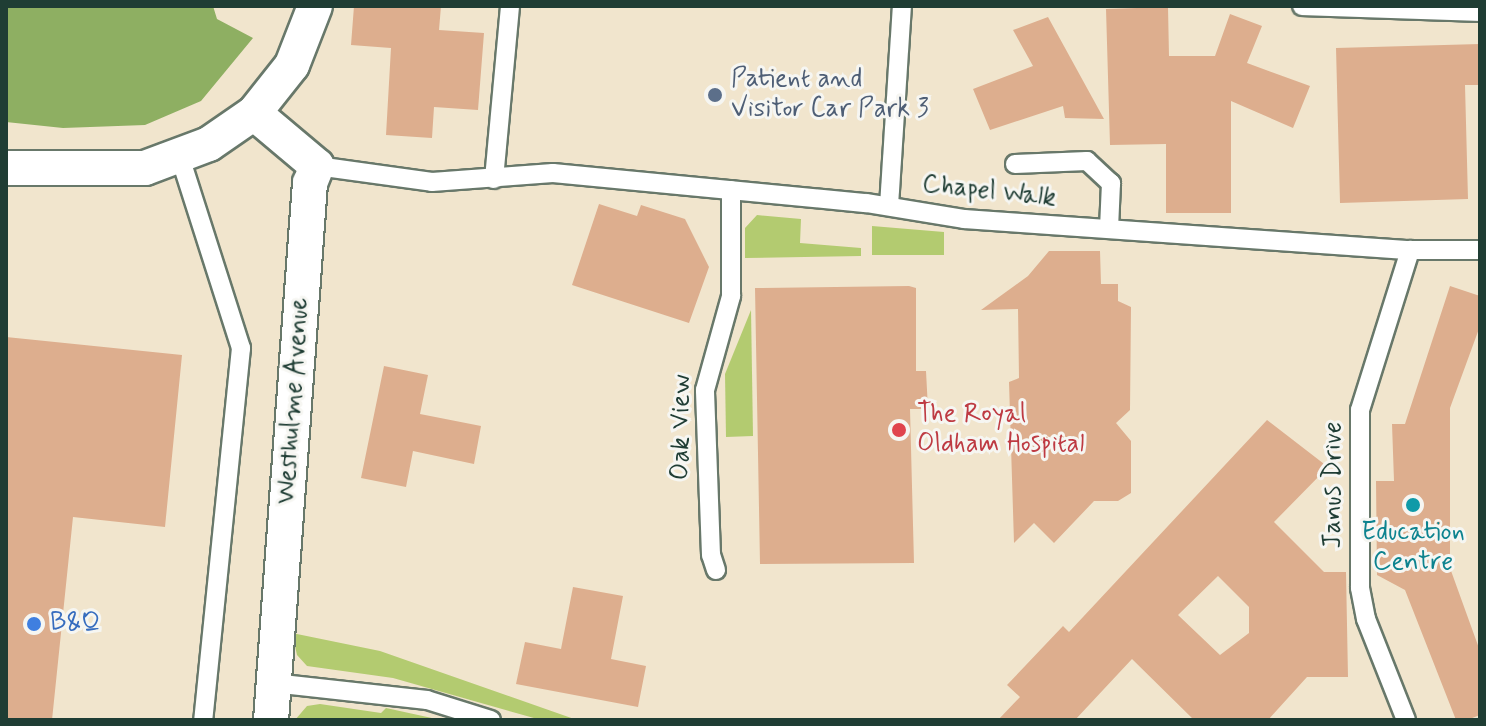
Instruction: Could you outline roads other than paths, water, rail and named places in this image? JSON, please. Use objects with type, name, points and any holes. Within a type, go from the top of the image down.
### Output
[{"type":"street","points":[[6,168],[102,172],[180,157],[254,113],[292,65],[315,6]]},
{"type":"street","points":[[254,113],[317,166]]},
{"type":"street","name":"Westhulme Avenue","points":[[271,720],[310,183],[317,166]]},
{"type":"lane","points":[[494,179],[510,6]]},
{"type":"lane","points":[[889,206],[902,6]]},
{"type":"lane","points":[[1302,6],[1480,12]]},
{"type":"lane","points":[[180,157],[241,348],[203,720]]},
{"type":"lane","points":[[1015,164],[1087,161],[1111,183],[1109,229]]},
{"type":"lane","name":"Chapel Walk","points":[[317,166],[432,182],[553,173],[889,206],[937,216],[1410,250],[1480,250]]},
{"type":"lane","name":"Oak View","points":[[716,570],[711,555],[705,390],[731,296],[731,190]]},
{"type":"lane","name":"Janus Drive","points":[[1406,720],[1366,619],[1360,588],[1360,410],[1410,250]]},
{"type":"lane","points":[[273,683],[427,700],[491,720]]},
{"type":"place","name":"Patient and Visitor Car Park 3","points":[[715,95]]},
{"type":"place","name":"The Royal Oldham Hospital","points":[[899,430]]},
{"type":"place","name":"Education Centre","points":[[1413,505]]},
{"type":"place","name":"B&Q","points":[[34,624]]}]
